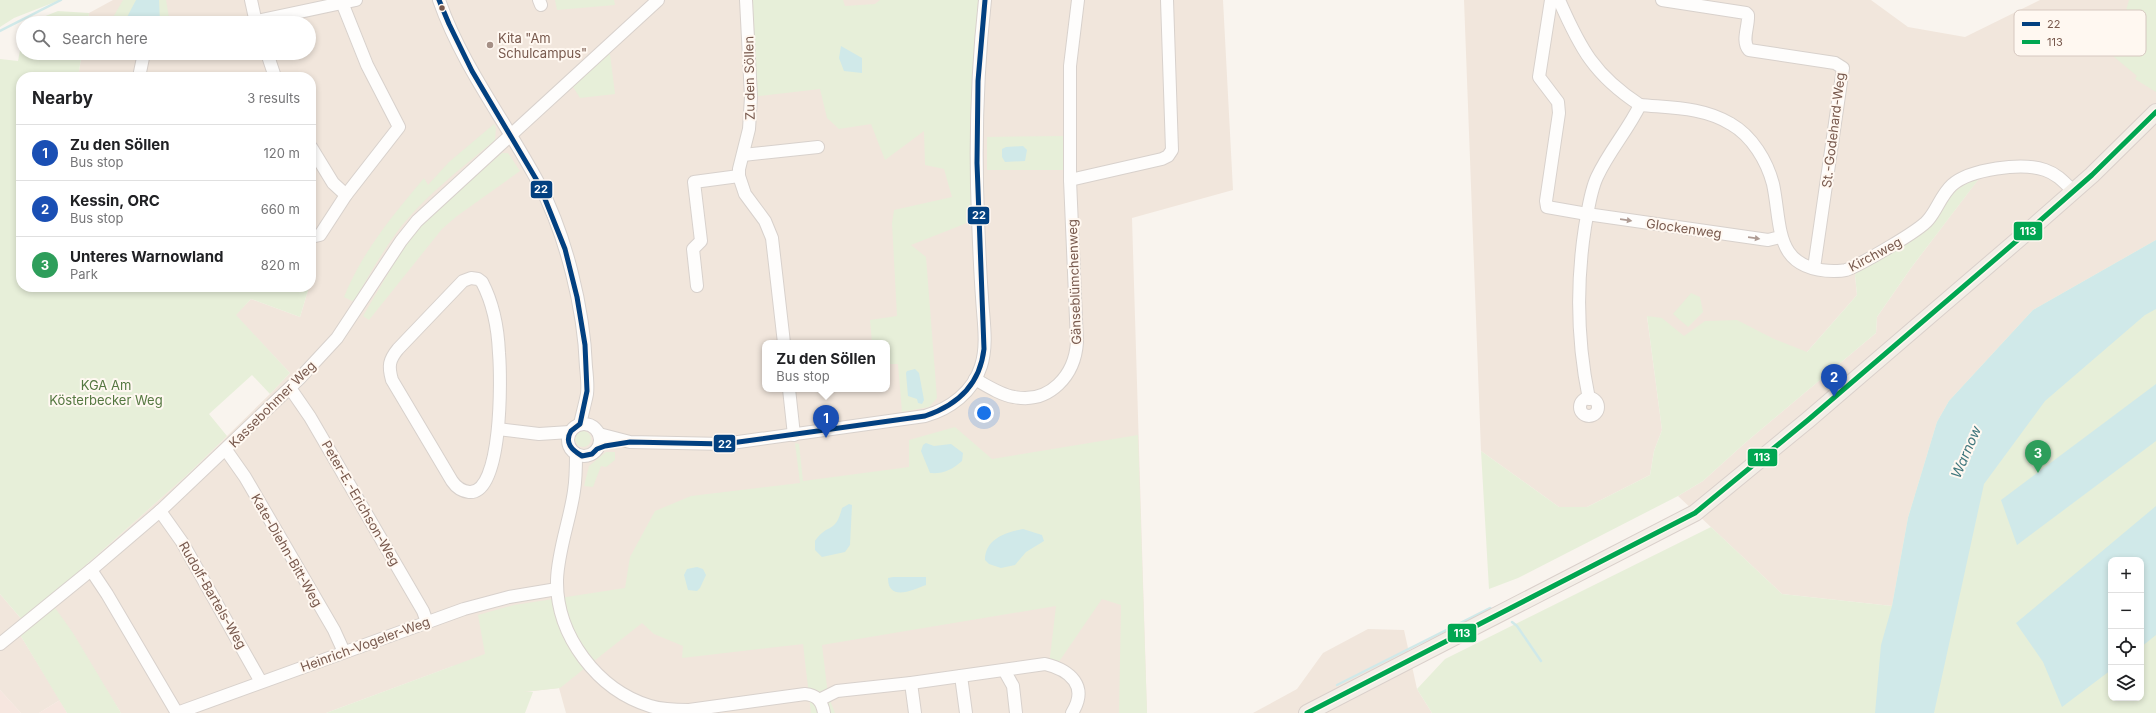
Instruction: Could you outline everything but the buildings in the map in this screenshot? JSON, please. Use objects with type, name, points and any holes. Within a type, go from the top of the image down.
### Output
[{"type":"main road","points":[[1307,713],[1695,513],[1802,425],[2073,191],[2156,112]]},
{"type":"street","points":[[251,0],[252,16]]},
{"type":"street","points":[[280,16],[356,0]]},
{"type":"street","points":[[439,0],[459,47],[511,135],[548,203],[578,300],[584,334],[587,395],[596,430],[600,439],[583,451],[558,570],[557,588],[566,624],[585,660],[606,684],[650,710],[689,712],[723,710],[805,694],[814,695],[820,700],[824,713]]},
{"type":"street","name":"Kassebohmer Weg","points":[[0,644],[91,570],[160,511],[290,388],[337,338],[401,242],[417,221],[658,0]]},
{"type":"street","name":"Zu den Söllen","points":[[739,176],[749,129],[751,97],[746,0]]},
{"type":"street","points":[[539,434],[583,451],[630,442],[724,444],[937,413],[957,401],[975,379],[983,356],[985,341],[978,206],[977,123],[981,39],[986,0]]},
{"type":"street","name":"Gänseblümchenweg","points":[[975,379],[1005,395],[1027,398],[1038,397],[1056,387],[1065,378],[1072,367],[1076,354],[1077,342],[1070,180],[1069,98],[1073,37],[1078,0]]},
{"type":"street","points":[[1070,180],[1162,159],[1168,156],[1172,150],[1167,0]]},
{"type":"street","points":[[1551,0],[1540,77],[1558,102],[1559,113],[1546,201],[1547,207],[1551,209],[1587,214]]},
{"type":"street","name":"Kirchweg","points":[[1559,0],[1571,28],[1592,64],[1623,94],[1640,105],[1700,110],[1727,122],[1745,135],[1766,163],[1773,184],[1780,237],[1784,246],[1803,264],[1814,268],[1835,271],[1846,270],[1909,236],[1928,220],[1952,186],[1963,177],[1981,171],[2030,167],[2044,169],[2056,175],[2073,191]]},
{"type":"street","name":"St.-Godehard-Weg","points":[[1662,0],[1746,13],[1748,15],[1748,20],[1745,44],[1749,50],[1835,63],[1843,68],[1814,268]]},
{"type":"street","points":[[316,236],[320,235],[346,195],[399,127],[367,66],[342,2]]},
{"type":"street","points":[[140,72],[143,60]]},
{"type":"street","points":[[269,60],[273,72]]},
{"type":"street","points":[[1589,399],[1579,342],[1578,305],[1579,270],[1587,214],[1596,179],[1605,160],[1633,120],[1640,105]]},
{"type":"street","points":[[743,155],[818,147]]},
{"type":"street","points":[[316,155],[333,183],[346,195]]},
{"type":"street","points":[[697,286],[693,249],[701,241],[694,182],[739,176],[745,194],[765,221],[772,238],[784,340]]},
{"type":"street","name":"Glockenweg","points":[[1587,214],[1768,240],[1780,237]]},
{"type":"street","points":[[471,278],[478,279],[482,282],[494,318],[499,351],[498,429],[491,466],[484,486],[479,491],[471,492],[456,487],[392,380],[390,372],[391,358],[398,349],[463,281],[471,278]]},
{"type":"street","name":"Peter-E.-Erichson-Weg","points":[[290,388],[310,417],[428,622]]},
{"type":"street","points":[[789,392],[794,434]]},
{"type":"street","points":[[498,429],[539,434],[570,432],[580,424],[587,395]]},
{"type":"street","points":[[580,424],[630,442]]},
{"type":"street","points":[[570,432],[583,451]]},
{"type":"street","name":"Kate-Diehn-Bitt-Weg","points":[[226,450],[252,490],[330,623],[344,652]]},
{"type":"street","name":"Rudolf-Bartels-Weg","points":[[160,511],[182,542],[261,682]]},
{"type":"street","name":"Heinrich-Vogeler-Weg","points":[[91,570],[107,594],[177,713],[487,602],[557,588]]},
{"type":"street","points":[[820,700],[837,691],[911,683],[1044,664],[1062,668],[1072,678],[1077,687],[1077,705],[1072,713]]},
{"type":"street","points":[[1004,670],[1013,686],[1016,713]]},
{"type":"street","points":[[961,676],[966,713]]},
{"type":"street","points":[[911,683],[915,713]]},
{"type":"shaded area","points":[[113,0],[1223,0],[1233,190],[1132,218],[1147,713],[566,713],[559,688],[492,696],[453,666],[326,713],[121,713],[53,606],[19,633],[60,700],[39,713],[21,713],[0,690],[0,594],[23,621],[187,475],[290,373],[235,315],[251,299],[300,317],[308,292],[316,292],[316,72],[79,72],[81,60],[316,60],[316,16],[89,16],[89,13]]},
{"type":"shaded area","points":[[1464,0],[1871,0],[1908,27],[1965,37],[2014,13],[2014,56],[2146,56],[2146,10],[2020,10],[2040,0],[2156,0],[2156,240],[2033,310],[1949,401],[1937,422],[1908,518],[1892,606],[1782,594],[1678,496],[1703,481],[1745,443],[1876,333],[1877,317],[1911,268],[1980,177],[1949,197],[1941,212],[1929,226],[1915,238],[1859,269],[1855,275],[1857,295],[1807,352],[1754,393],[1647,316],[1662,430],[1654,451],[1650,475],[1587,507],[1559,507],[1481,451]]},
{"type":"shaded area","points":[[1368,629],[1404,630],[1417,689],[1432,713],[1253,713],[1297,689],[1323,653]]},
{"type":"shaded area","points":[[0,690],[21,713],[0,713]]},
{"type":"shaded area","points":[[60,700],[67,713],[39,713]]},
{"type":"green space","points":[[0,0],[60,0],[16,16],[0,27]]},
{"type":"green space","points":[[123,0],[166,0],[169,16],[114,16]]},
{"type":"green space","points":[[555,0],[614,0],[615,5],[557,10]]},
{"type":"green space","points":[[746,0],[843,0],[845,6],[875,4],[880,0],[978,0],[972,83],[972,221],[911,245],[926,257],[937,398],[929,407],[902,412],[898,364],[890,364],[890,340],[872,340],[870,320],[897,316],[892,223],[894,210],[952,197],[944,169],[925,165],[924,131],[885,160],[871,124],[839,129],[827,118],[820,89],[751,97]]},
{"type":"green space","points":[[2129,0],[2156,0],[2156,92],[2135,79],[2137,76],[2113,56],[2146,56],[2146,10],[2126,10]]},
{"type":"green space","points":[[58,11],[89,13],[89,16],[46,16]]},
{"type":"green space","points":[[609,46],[615,94],[580,98],[570,82]]},
{"type":"green space","name":"KGA Am Kösterbecker Weg","points":[[0,59],[18,61],[81,60],[79,72],[16,72],[16,292],[308,292],[300,317],[251,299],[236,315],[290,373],[270,394],[252,375],[209,414],[227,436],[187,475],[23,621],[0,594]]},
{"type":"green space","points":[[494,124],[496,128],[495,140],[443,183],[408,219],[385,249],[354,302],[344,297],[351,280],[379,234],[424,178],[428,185],[449,162]]},
{"type":"green space","points":[[1063,136],[1063,170],[987,170],[987,137]]},
{"type":"green space","points":[[502,153],[508,153],[520,171],[457,216],[442,229],[369,320],[363,316],[403,248],[427,219]]},
{"type":"green space","points":[[1981,176],[1911,268],[1877,317],[1876,333],[1745,443],[1703,481],[1678,496],[1518,578],[1489,589],[1481,451],[1559,507],[1587,507],[1650,475],[1654,451],[1662,430],[1647,316],[1662,318],[1684,336],[1705,321],[1737,320],[1774,339],[1807,352],[1857,295],[1855,275],[1859,269],[1904,245],[1921,233],[1937,216],[1953,193]]},
{"type":"green space","points":[[2156,240],[2156,713],[1432,713],[1417,689],[1445,659],[1711,527],[1782,594],[1892,606],[1908,518],[1937,422],[1949,401],[2033,310]]},
{"type":"green space","points":[[1691,293],[1700,297],[1703,312],[1688,327],[1673,314]]},
{"type":"green space","points":[[955,427],[992,459],[1138,435],[1147,713],[1119,713],[1121,605],[1102,599],[1056,666],[1049,665],[1056,606],[822,645],[828,695],[835,713],[811,713],[803,644],[682,658],[683,646],[654,634],[642,623],[560,688],[524,692],[533,692],[525,713],[326,713],[485,654],[478,615],[514,605],[625,588],[630,557],[655,511],[691,496],[800,483],[795,443],[799,444],[803,481],[909,467],[909,440]]},
{"type":"green space","points":[[580,431],[586,431],[591,436],[589,445],[586,447],[580,447],[575,442],[575,436]]},
{"type":"green space","points":[[606,452],[615,452],[615,460],[606,467],[601,466],[593,487],[584,486],[589,466]]},
{"type":"green space","points":[[53,605],[73,633],[121,713],[67,713],[19,633]]},
{"type":"water","points":[[136,0],[159,0],[160,16],[128,16]]},
{"type":"water","points":[[841,46],[862,58],[862,73],[844,71],[839,58]]},
{"type":"water","points":[[1023,146],[1027,150],[1025,161],[1005,162],[1002,157],[1002,149],[1006,147]]},
{"type":"water","name":"Warnow","points":[[2156,240],[2156,309],[2145,315],[2045,401],[1984,484],[1934,713],[1875,713],[1881,645],[1892,606],[1908,518],[1937,422],[1949,401],[2033,310]]},
{"type":"water","points":[[915,369],[919,373],[924,400],[922,404],[918,403],[917,399],[908,396],[906,373],[907,371]]},
{"type":"water","points":[[2156,384],[2156,441],[2017,545],[2001,500]]},
{"type":"water","points":[[926,443],[934,446],[951,444],[963,453],[962,461],[947,471],[930,473],[921,451],[923,445]]},
{"type":"water","points":[[849,504],[852,505],[850,545],[845,552],[822,557],[815,550],[815,541],[820,535],[837,522],[842,508]]},
{"type":"water","points":[[2156,506],[2156,635],[2144,645],[2144,557],[2108,557],[2108,672],[2062,707],[2043,662],[2016,623]]},
{"type":"water","points":[[1023,529],[1042,535],[1044,541],[1026,552],[1015,565],[1001,568],[989,564],[985,560],[986,553],[993,542],[1010,532]]},
{"type":"water","points":[[697,567],[703,569],[706,575],[697,591],[688,590],[684,575],[687,569]]},
{"type":"water","points":[[926,577],[926,585],[908,591],[897,592],[892,590],[889,585],[888,578]]},
{"type":"waterway","points":[[30,16],[61,0]]},
{"type":"waterway","points":[[0,31],[16,23]]},
{"type":"waterway","points":[[1337,685],[1490,608],[1493,611]]},
{"type":"waterway","points":[[1512,622],[1517,626],[1541,661]]},
{"type":"transit line","name":"22","points":[[439,0],[472,71],[539,184],[565,249],[577,297],[585,345],[587,391],[580,424],[571,431],[568,439],[572,449],[582,456],[592,454],[597,449],[605,446],[630,442],[724,444],[925,416],[948,406],[965,392],[978,373],[984,349],[977,163],[978,81],[985,0]]},
{"type":"transit line","name":"113","points":[[1307,713],[1695,513],[1808,420],[2034,226],[2092,175],[2156,112]]},
{"type":"place","name":"Kita \"Am Schulcampus\"","points":[[490,45]]},
{"type":"place","name":"Kessin, ORC","points":[[1834,397]]},
{"type":"place","name":"Zu den Söllen","points":[[826,438]]},
{"type":"place","name":"Unteres Warnowland","points":[[2038,473]]}]
